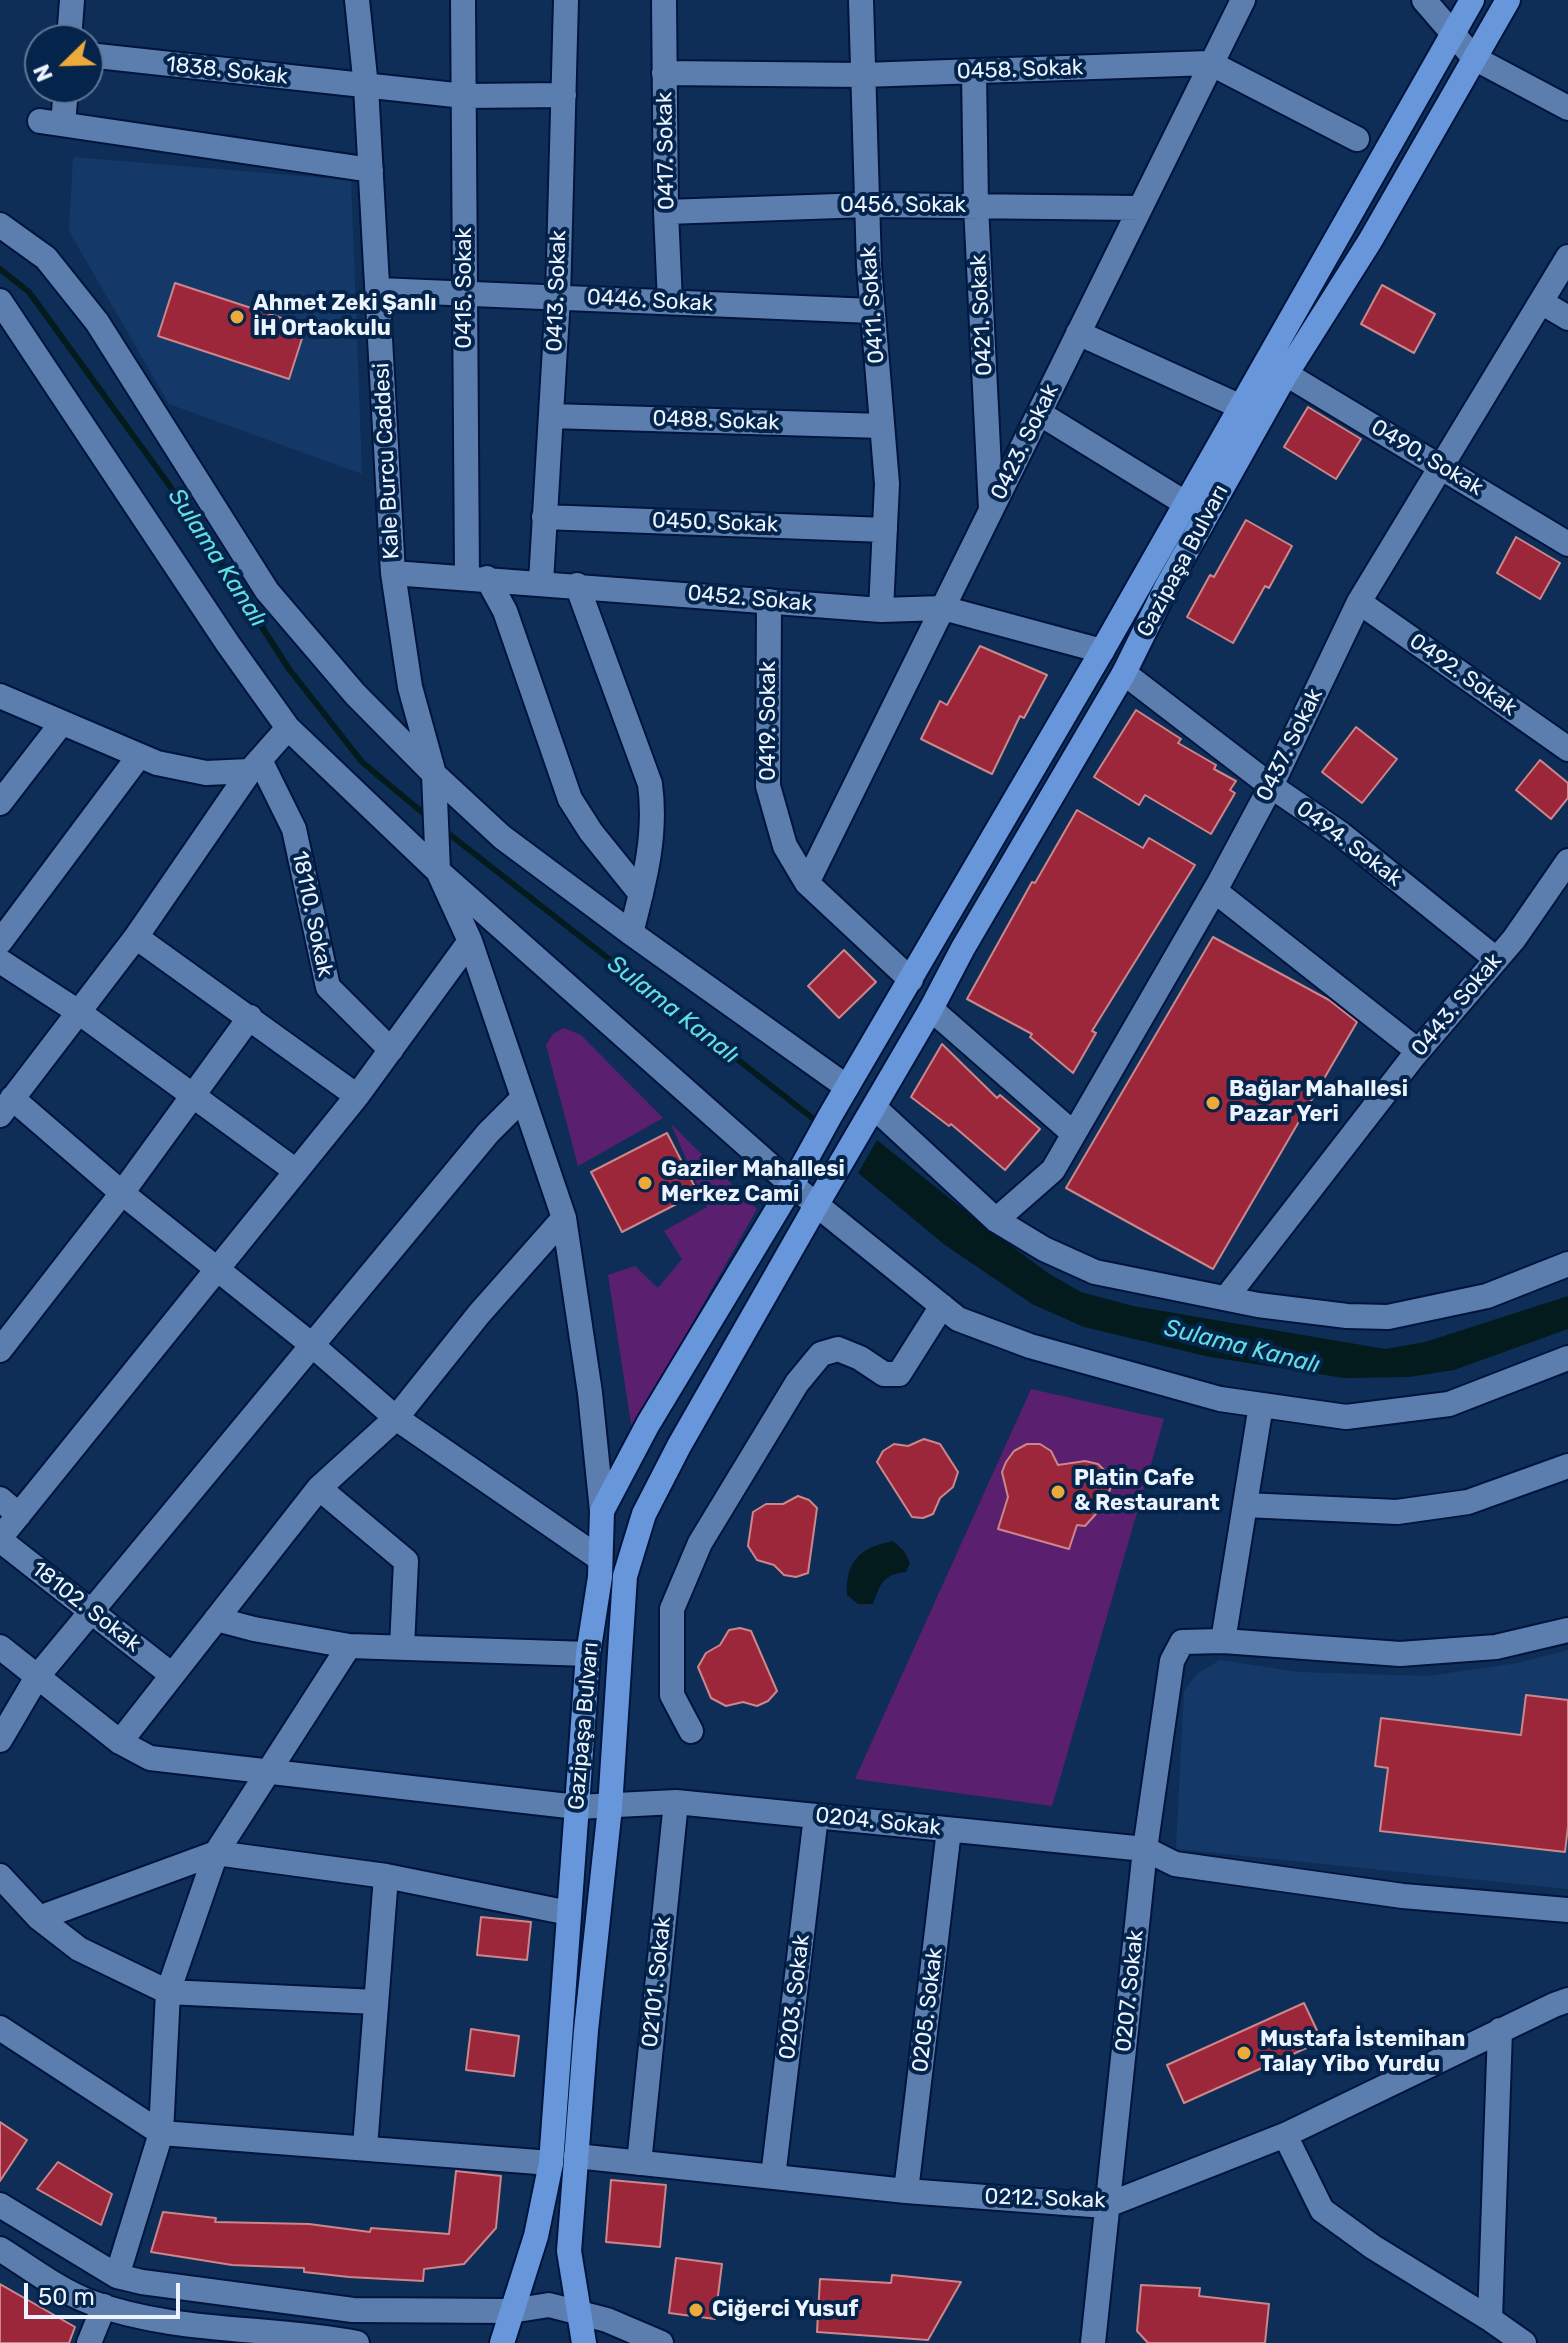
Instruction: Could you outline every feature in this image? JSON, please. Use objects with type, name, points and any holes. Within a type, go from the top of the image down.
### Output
[{"type":"main road","name":"Gazipaşa Bulvarı","points":[[502,2343],[536,2236],[551,2163],[588,1654],[600,1577],[602,1511],[648,1424],[792,1185],[1102,651],[1472,0]]},
{"type":"main road","name":"Gazipaşa Bulvarı","points":[[584,2343],[569,2251],[586,2030],[610,1807],[625,1576],[644,1514],[679,1446],[870,1116],[963,948],[1124,673],[1167,586],[1286,374],[1370,241],[1508,0]]},
{"type":"street","points":[[70,24],[72,0]]},
{"type":"street","name":"Kale Burcu Caddesi","points":[[357,0],[379,290],[393,573],[410,687],[434,774],[438,871]]},
{"type":"street","name":"0415. Sokak","points":[[463,0],[465,292],[477,577]]},
{"type":"street","name":"0413. Sokak","points":[[541,582],[558,297],[566,0]]},
{"type":"street","name":"0417. Sokak","points":[[664,0],[670,302]]},
{"type":"street","name":"0411. Sokak","points":[[861,0],[872,311],[887,484],[881,610]]},
{"type":"street","name":"0423. Sokak","points":[[807,883],[1243,0]]},
{"type":"street","points":[[1424,0],[1474,58],[1568,108]]},
{"type":"street","name":"1838. Sokak","points":[[104,57],[464,96],[564,95]]},
{"type":"street","name":"0458. Sokak","points":[[664,73],[863,75],[1210,63],[1357,139]]},
{"type":"street","name":"0421. Sokak","points":[[974,72],[976,206],[991,511]]},
{"type":"street","points":[[60,104],[52,123],[371,170]]},
{"type":"street","name":"0456. Sokak","points":[[666,212],[867,205],[1139,208]]},
{"type":"street","points":[[0,225],[46,258],[97,322],[267,591],[355,694],[502,837],[847,1087]]},
{"type":"street","name":"0437. Sokak","points":[[996,1220],[1053,1170],[1215,891],[1271,786],[1359,602],[1568,257]]},
{"type":"street","name":"0446. Sokak","points":[[379,290],[872,311]]},
{"type":"street","points":[[0,301],[228,644],[288,728],[438,871],[792,1185],[958,1319],[1030,1346],[1220,1399],[1346,1417],[1449,1404],[1568,1358]]},
{"type":"street","points":[[1541,302],[1568,318]]},
{"type":"street","points":[[1078,333],[1239,406]]},
{"type":"street","name":"0490. Sokak","points":[[1286,374],[1568,544]]},
{"type":"street","points":[[1039,413],[1185,503]]},
{"type":"street","name":"0488. Sokak","points":[[551,416],[882,426]]},
{"type":"street","name":"0450. Sokak","points":[[544,517],[885,530]]},
{"type":"street","name":"0452. Sokak","points":[[393,573],[881,610],[943,608],[1102,651]]},
{"type":"street","points":[[477,577],[505,611],[570,799],[591,832],[641,894]]},
{"type":"street","points":[[577,585],[650,784],[653,834],[631,933]]},
{"type":"street","name":"0419. Sokak","points":[[769,601],[768,786],[785,846],[807,883],[911,980]]},
{"type":"street","name":"0492. Sokak","points":[[1359,602],[1568,749]]},
{"type":"street","name":"0494. Sokak","points":[[1124,673],[1271,786],[1341,834],[1496,959]]},
{"type":"street","points":[[0,696],[157,763],[206,773],[255,766]]},
{"type":"street","points":[[0,803],[61,724]]},
{"type":"street","points":[[288,728],[255,766],[136,937],[6,1106],[122,1193],[312,1345],[396,1418],[599,1558]]},
{"type":"street","points":[[0,942],[139,756]]},
{"type":"street","name":"18110. Sokak","points":[[255,766],[294,829],[328,987],[391,1050]]},
{"type":"street","name":"0443. Sokak","points":[[1226,1298],[1418,1051],[1496,959],[1568,861]]},
{"type":"street","points":[[438,871],[470,941],[564,1218],[590,1393],[602,1511]]},
{"type":"street","points":[[1215,891],[1418,1051]]},
{"type":"street","points":[[136,937],[357,1096]]},
{"type":"street","points":[[0,1539],[357,1096],[470,941]]},
{"type":"street","points":[[0,961],[80,1013],[296,1171]]},
{"type":"street","points":[[931,1009],[1074,1134]]},
{"type":"street","points":[[0,1350],[122,1193],[250,1017]]},
{"type":"street","points":[[0,1740],[37,1677],[488,1133],[523,1098]]},
{"type":"street","points":[[870,1116],[996,1220],[1044,1249],[1095,1272],[1258,1305],[1347,1316],[1388,1317],[1487,1296],[1568,1264]]},
{"type":"street","points":[[120,1742],[319,1488],[396,1418],[479,1314],[564,1218]]},
{"type":"street","points":[[691,1731],[672,1695],[672,1609],[700,1543],[797,1383],[821,1354],[838,1349],[860,1358],[884,1374],[899,1374],[942,1306]]},
{"type":"street","points":[[1261,1405],[1223,1641],[1400,1654],[1496,1647],[1568,1630]]},
{"type":"street","points":[[1245,1505],[1397,1512],[1468,1502],[1568,1466]]},
{"type":"street","points":[[319,1488],[406,1561],[402,1647]]},
{"type":"street","points":[[0,1499],[19,1515]]},
{"type":"street","name":"18102. Sokak","points":[[0,1539],[172,1675]]},
{"type":"street","points":[[216,1619],[349,1646],[588,1654]]},
{"type":"street","name":"0207. Sokak","points":[[1093,2343],[1105,2206],[1145,1849],[1172,1661],[1182,1642],[1223,1641]]},
{"type":"street","points":[[117,2276],[161,2133],[168,1992],[216,1853],[349,1646]]},
{"type":"street","name":"0204. Sokak","points":[[0,1647],[120,1742],[150,1758],[577,1807],[676,1802],[1145,1849],[1175,1864],[1190,1867],[1403,1896],[1568,1910]]},
{"type":"street","name":"02101. Sokak","points":[[639,2163],[676,1802]]},
{"type":"street","name":"0203. Sokak","points":[[773,2177],[816,1816]]},
{"type":"street","name":"0205. Sokak","points":[[906,2191],[949,1830]]},
{"type":"street","points":[[39,1918],[216,1853],[386,1876],[569,1913]]},
{"type":"street","points":[[0,1876],[39,1918],[79,1949],[168,1992],[376,2002]]},
{"type":"street","points":[[365,2147],[386,1876]]},
{"type":"street","name":"0212. Sokak","points":[[576,2156],[906,2191],[1105,2206],[1285,2135],[1568,2000]]},
{"type":"street","points":[[0,2028],[161,2133],[551,2163]]},
{"type":"street","points":[[1490,2319],[1500,2030]]},
{"type":"street","points":[[1285,2135],[1322,2210],[1373,2247],[1524,2343]]},
{"type":"street","points":[[0,2205],[117,2276],[142,2282],[353,2310],[511,2311],[549,2305],[607,2320],[661,2343]]},
{"type":"street","points":[[0,2249],[88,2301],[141,2318],[357,2343]]},
{"type":"street","points":[[89,2343],[104,2306]]},
{"type":"shaded area","name":"Ahmet Zeki Şanlı İH Ortaokulu","points":[[73,157],[351,180],[362,474],[169,404],[69,231]]},
{"type":"shaded area","points":[[564,1028],[581,1035],[663,1118],[578,1166],[546,1045],[553,1034]]},
{"type":"shaded area","points":[[671,1124],[757,1209],[632,1430],[608,1275],[635,1266],[658,1288],[682,1259],[664,1231],[707,1207]]},
{"type":"shaded area","points":[[1031,1389],[1164,1419],[1052,1806],[855,1779]]},
{"type":"shaded area","points":[[1568,1650],[1568,1889],[1176,1849],[1184,1691],[1197,1674],[1220,1660],[1298,1672],[1428,1676],[1518,1663]]},
{"type":"water","points":[[877,1140],[983,1225],[1048,1273],[1081,1292],[1133,1306],[1385,1349],[1425,1342],[1568,1296],[1568,1329],[1454,1370],[1409,1377],[1344,1378],[1210,1357],[1084,1327],[1032,1304],[945,1245],[858,1173]]},
{"type":"water","points":[[893,1541],[904,1551],[910,1563],[906,1572],[892,1575],[884,1581],[873,1604],[858,1604],[847,1595],[852,1565],[863,1552]]},
{"type":"building","points":[[175,283],[306,326],[289,379],[158,336]]},
{"type":"building","points":[[1382,285],[1435,314],[1414,353],[1361,324]]},
{"type":"building","points":[[1308,407],[1361,439],[1336,479],[1284,447]]},
{"type":"building","points":[[1246,520],[1292,546],[1233,643],[1187,617]]},
{"type":"building","points":[[1516,537],[1560,563],[1540,599],[1497,573]]},
{"type":"building","points":[[980,646],[1047,675],[1024,718],[1020,716],[992,774],[921,739],[940,701],[947,705]]},
{"type":"building","points":[[1136,710],[1181,739],[1178,743],[1216,765],[1214,769],[1236,781],[1230,790],[1235,793],[1211,834],[1145,795],[1139,805],[1094,777]]},
{"type":"building","points":[[1356,727],[1397,759],[1362,803],[1322,772]]},
{"type":"building","points":[[1540,760],[1568,783],[1568,798],[1551,819],[1516,790]]},
{"type":"building","points":[[1077,810],[1143,848],[1149,838],[1195,865],[1092,1031],[1096,1033],[1073,1073],[1030,1037],[1032,1034],[967,999],[1032,882],[1035,883]]},
{"type":"building","name":"Bağlar Mahallesi Pazar Yeri","points":[[1213,937],[1329,1000],[1357,1022],[1213,1269],[1066,1188]]},
{"type":"building","points":[[844,950],[876,982],[839,1018],[808,986]]},
{"type":"building","points":[[942,1044],[997,1098],[1000,1095],[1040,1129],[1005,1170],[951,1124],[949,1126],[911,1097]]},
{"type":"building","name":"Gaziler Mahallesi Merkez Cami","points":[[667,1133],[698,1193],[622,1232],[591,1172]]},
{"type":"building","points":[[924,1439],[940,1444],[958,1472],[953,1487],[940,1498],[933,1514],[923,1518],[912,1517],[877,1462],[883,1451],[894,1444],[908,1446]]},
{"type":"building","name":"Platin Cafe & Restaurant","points":[[1027,1444],[1040,1444],[1051,1451],[1058,1465],[1085,1461],[1098,1464],[1107,1473],[1111,1487],[1103,1506],[1085,1526],[1077,1525],[1069,1549],[998,1529],[1008,1497],[1002,1472],[1014,1451]]},
{"type":"building","points":[[798,1496],[809,1500],[817,1508],[808,1573],[796,1577],[784,1575],[774,1565],[757,1560],[748,1546],[753,1512],[766,1504],[783,1504]]},
{"type":"building","points":[[740,1628],[751,1631],[777,1691],[768,1701],[757,1706],[743,1702],[726,1706],[711,1698],[698,1667],[706,1653],[720,1645],[729,1630]]},
{"type":"building","points":[[1526,1695],[1568,1700],[1568,1826],[1565,1852],[1380,1831],[1388,1768],[1375,1766],[1381,1718],[1521,1735]]},
{"type":"building","points":[[481,1917],[531,1922],[527,1960],[477,1955]]},
{"type":"building","name":"Mustafa İstemihan Talay Yibo Yurdu","points":[[1304,2003],[1322,2041],[1184,2103],[1167,2065]]},
{"type":"building","points":[[471,2029],[519,2036],[514,2076],[466,2070]]},
{"type":"building","points":[[0,2122],[27,2140],[0,2181]]},
{"type":"building","points":[[58,2162],[112,2194],[101,2225],[37,2189]]},
{"type":"building","points":[[456,2171],[501,2176],[496,2228],[464,2264],[424,2269],[423,2281],[349,2277],[304,2272],[304,2268],[232,2265],[151,2252],[163,2212],[216,2218],[215,2222],[309,2224],[370,2232],[371,2228],[449,2234]]},
{"type":"building","points":[[611,2180],[666,2185],[660,2247],[606,2242]]},
{"type":"building","points":[[676,2258],[722,2264],[715,2319],[669,2313]]},
{"type":"building","points":[[892,2275],[961,2282],[928,2340],[817,2332],[820,2279],[891,2283]]},
{"type":"building","points":[[0,2284],[75,2327],[69,2343],[0,2343]]},
{"type":"building","points":[[1141,2285],[1200,2288],[1199,2296],[1269,2304],[1265,2343],[1148,2343],[1137,2331]]},
{"type":"waterway","name":"Sulama Kanalı","points":[[0,269],[29,292],[180,500],[289,669],[362,762],[429,818]]},
{"type":"waterway","name":"Sulama Kanalı","points":[[444,830],[820,1124]]},
{"type":"place","name":"Ahmet Zeki Şanlı İH Ortaokulu","points":[[237,317]]},
{"type":"place","name":"Bağlar Mahallesi Pazar Yeri","points":[[1213,1103]]},
{"type":"place","name":"Gaziler Mahallesi Merkez Cami","points":[[645,1183]]},
{"type":"place","name":"Platin Cafe & Restaurant","points":[[1058,1492]]},
{"type":"place","name":"Mustafa İstemihan Talay Yibo Yurdu","points":[[1244,2053]]},
{"type":"place","name":"Ciğerci Yusuf","points":[[696,2310]]}]
